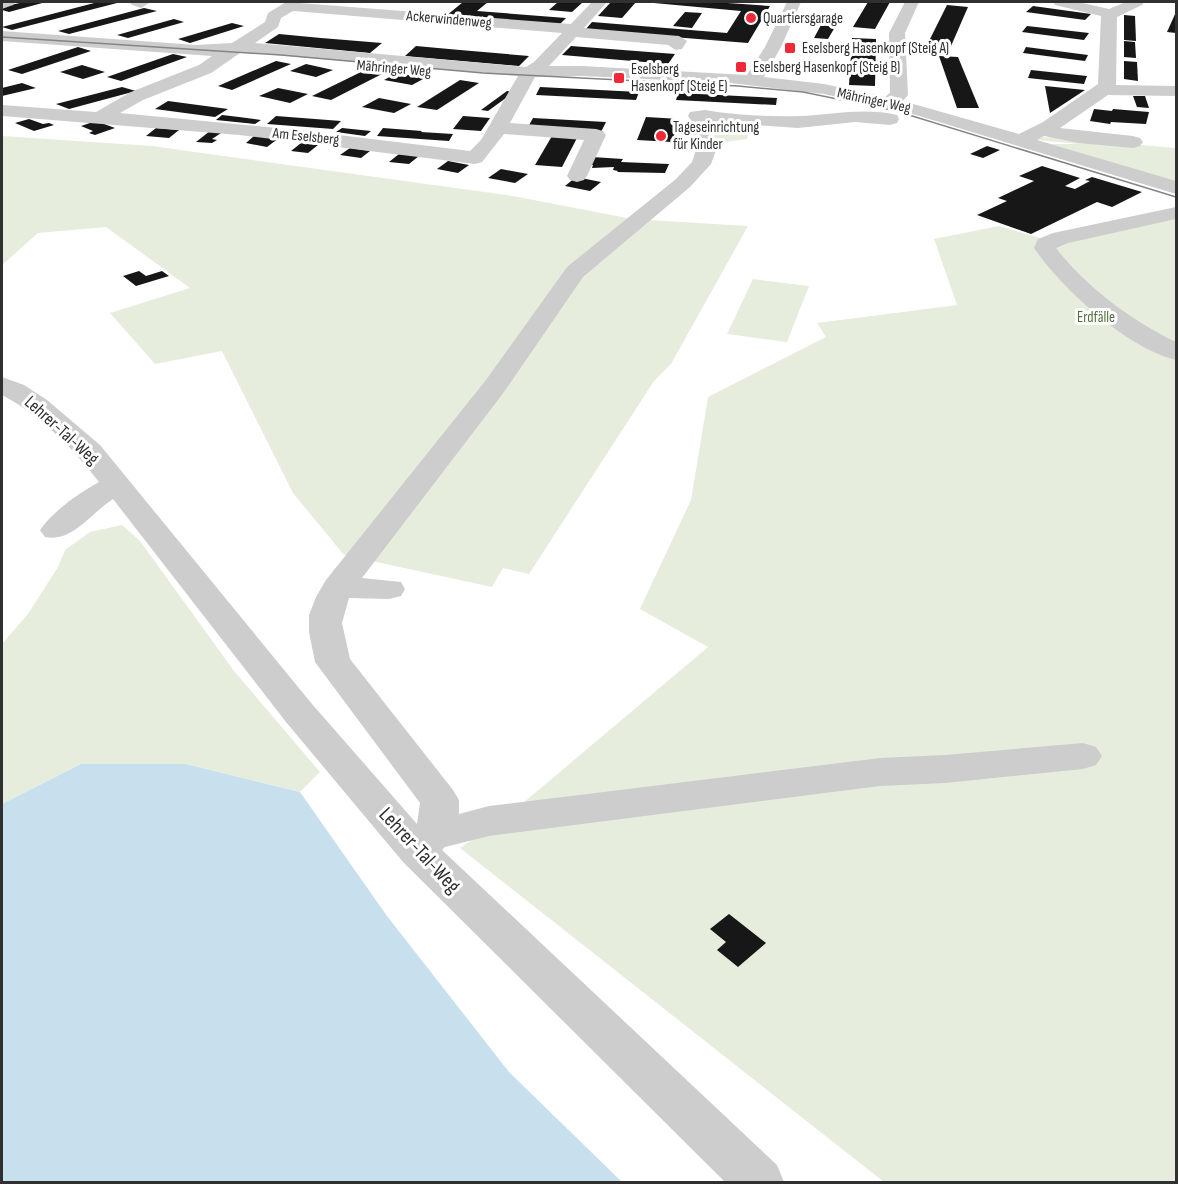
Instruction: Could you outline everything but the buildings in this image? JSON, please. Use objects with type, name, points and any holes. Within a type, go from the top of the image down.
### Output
[{"type":"street","points":[[2,4],[8,2]]},
{"type":"street","points":[[406,30],[443,2]]},
{"type":"street","points":[[527,74],[540,66],[588,2]]},
{"type":"street","points":[[569,30],[600,2]]},
{"type":"street","points":[[775,2],[792,7]]},
{"type":"street","points":[[890,102],[898,95],[897,33],[912,2]]},
{"type":"street","points":[[1060,2],[1111,14],[1137,2]]},
{"type":"street","points":[[100,117],[137,96],[197,73],[272,24],[274,16],[292,4]]},
{"type":"street","name":"Ackerwindenweg","points":[[292,4],[679,41],[676,45]]},
{"type":"street","points":[[765,15],[792,7]]},
{"type":"street","points":[[753,80],[781,70],[792,7]]},
{"type":"street","points":[[1104,90],[1107,84],[1107,31],[1111,14]]},
{"type":"street","name":"Mähringer Weg","points":[[2,36],[368,58],[527,74]]},
{"type":"street","points":[[368,58],[389,42]]},
{"type":"street","name":"Mähringer Weg","points":[[231,50],[472,75],[598,71],[753,80],[781,70],[952,119],[1176,188]]},
{"type":"street","name":"Am Eselsberg","points":[[2,111],[100,117],[306,136],[475,158],[489,143],[527,74]]},
{"type":"street","points":[[1019,141],[1104,90],[1176,91]]},
{"type":"street","points":[[426,843],[441,814],[440,800],[333,662],[326,640],[324,621],[328,604],[338,587],[495,386],[575,272],[649,213],[701,164],[708,145],[694,126],[701,116],[798,122],[847,116],[874,116],[927,129],[952,119]]},
{"type":"street","points":[[1044,124],[1079,137],[1133,142]]},
{"type":"street","points":[[497,128],[596,135],[577,176]]},
{"type":"street","points":[[1176,213],[1053,240],[1046,244],[1045,248],[1081,287],[1116,316],[1153,342],[1176,352]]},
{"type":"street","name":"Lehrer-Tal-Weg","points":[[2,385],[22,394],[53,417],[90,451],[299,713],[759,1182]]},
{"type":"street","name":"Lehrer-Tal-Weg","points":[[56,530],[89,501],[117,484]]},
{"type":"street","points":[[338,587],[388,589]]},
{"type":"street","points":[[426,843],[489,821],[880,771],[945,769],[1083,756]]},
{"type":"green space","points":[[729,125],[749,130],[747,139],[725,142],[705,136],[707,128]]},
{"type":"green space","points":[[2,136],[152,146],[513,196],[632,219],[748,226],[671,364],[654,381],[529,574],[503,568],[492,587],[344,555],[293,493],[222,351],[155,364],[110,313],[190,288],[106,227],[38,233],[2,265]]},
{"type":"green space","points":[[1042,137],[1176,148],[1176,183],[1051,144],[1079,144],[1037,140]]},
{"type":"green space","name":"Erdfälle","points":[[1176,219],[1176,1182],[884,1182],[460,848],[516,809],[708,647],[640,609],[691,500],[708,397],[826,337],[817,323],[957,305],[934,239],[999,226],[1058,243]]},
{"type":"green space","points":[[753,279],[809,286],[787,342],[727,334]]},
{"type":"green space","points":[[122,525],[140,541],[234,671],[320,772],[300,792],[186,764],[81,764],[2,804],[2,644],[28,614],[58,567],[65,550],[90,532]]},
{"type":"water","points":[[81,764],[186,764],[300,792],[387,916],[509,1072],[622,1182],[2,1182],[2,804]]},
{"type":"tram line","points":[[2,37],[281,55],[483,73],[738,86],[803,92],[896,111],[1176,197]]},
{"type":"place","name":"Quartiersgarage","points":[[751,18]]},
{"type":"place","name":"Eselsberg Hasenkopf (Steig A)","points":[[790,48]]},
{"type":"place","name":"Eselsberg Hasenkopf (Steig B)","points":[[741,67]]},
{"type":"place","name":"Eselsberg Hasenkopf (Steig E)","points":[[619,78]]},
{"type":"place","name":"Tageseinrichtung für Kinder","points":[[661,136]]}]
